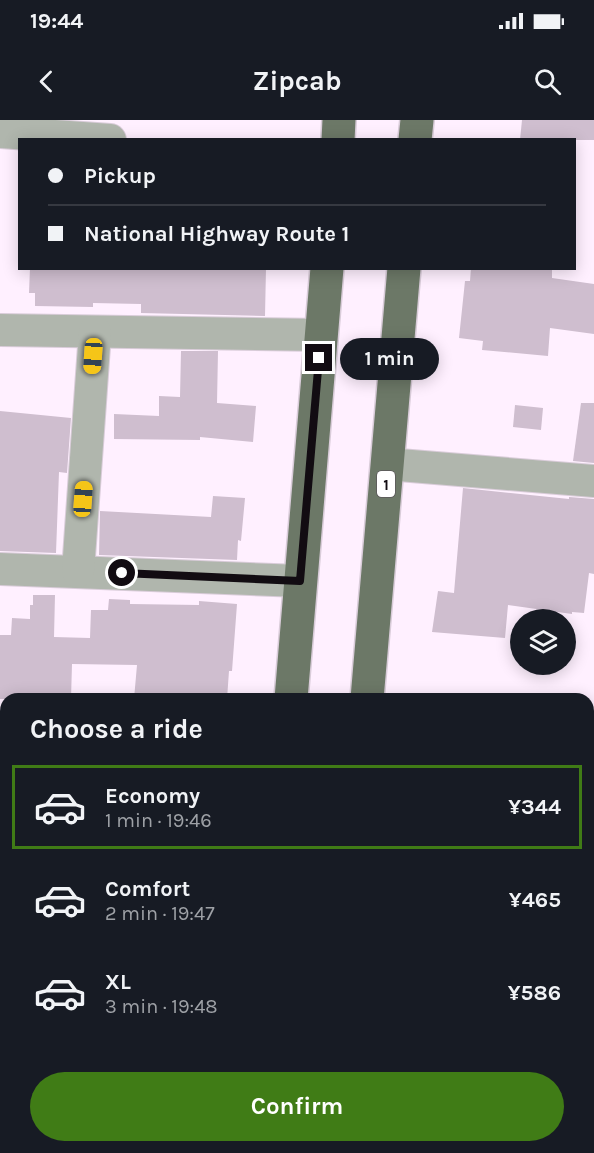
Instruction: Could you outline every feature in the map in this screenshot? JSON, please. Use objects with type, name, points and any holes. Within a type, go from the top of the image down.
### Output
[{"type":"highway","points":[[338,138],[339,120]]},
{"type":"highway","points":[[415,138],[417,120]]},
{"type":"highway","points":[[291,693],[327,270]]},
{"type":"highway","name":"1","points":[[368,693],[404,270]]},
{"type":"street","points":[[0,132],[82,138]]},
{"type":"street","points":[[0,330],[321,335]]},
{"type":"street","points":[[78,571],[95,332]]},
{"type":"street","points":[[387,464],[594,481]]},
{"type":"street","points":[[0,568],[300,581]]},
{"type":"building","points":[[522,120],[594,120],[594,140],[520,138]]},
{"type":"building","points":[[30,270],[266,270],[265,316],[141,313],[141,304],[93,303],[93,307],[35,306],[35,293],[29,293]]},
{"type":"building","points":[[471,270],[552,270],[552,278],[594,284],[594,334],[550,328],[548,356],[482,350],[483,341],[459,338],[465,281],[470,281]]},
{"type":"building","points":[[181,351],[218,351],[217,403],[256,406],[253,442],[200,437],[200,440],[114,439],[114,414],[159,416],[159,396],[180,397]]},
{"type":"building","points":[[581,403],[594,403],[594,463],[573,461]]},
{"type":"building","points":[[515,405],[543,408],[541,430],[513,427]]},
{"type":"building","points":[[0,411],[71,418],[67,473],[59,472],[56,553],[0,551]]},
{"type":"building","points":[[463,488],[569,499],[569,497],[594,499],[594,574],[589,573],[584,613],[576,612],[576,609],[536,609],[508,605],[505,638],[432,632],[438,591],[454,593]]},
{"type":"building","points":[[213,496],[245,498],[237,560],[99,555],[100,511],[211,517]]},
{"type":"building","points":[[33,595],[55,595],[54,637],[90,638],[91,610],[108,610],[109,599],[130,600],[130,604],[199,605],[199,601],[237,604],[232,671],[229,671],[227,693],[135,693],[137,665],[72,664],[71,693],[0,693],[0,635],[11,635],[12,618],[30,619],[30,605],[33,605]]},
{"type":"route","points":[[122,573],[300,581],[319,358]]}]
